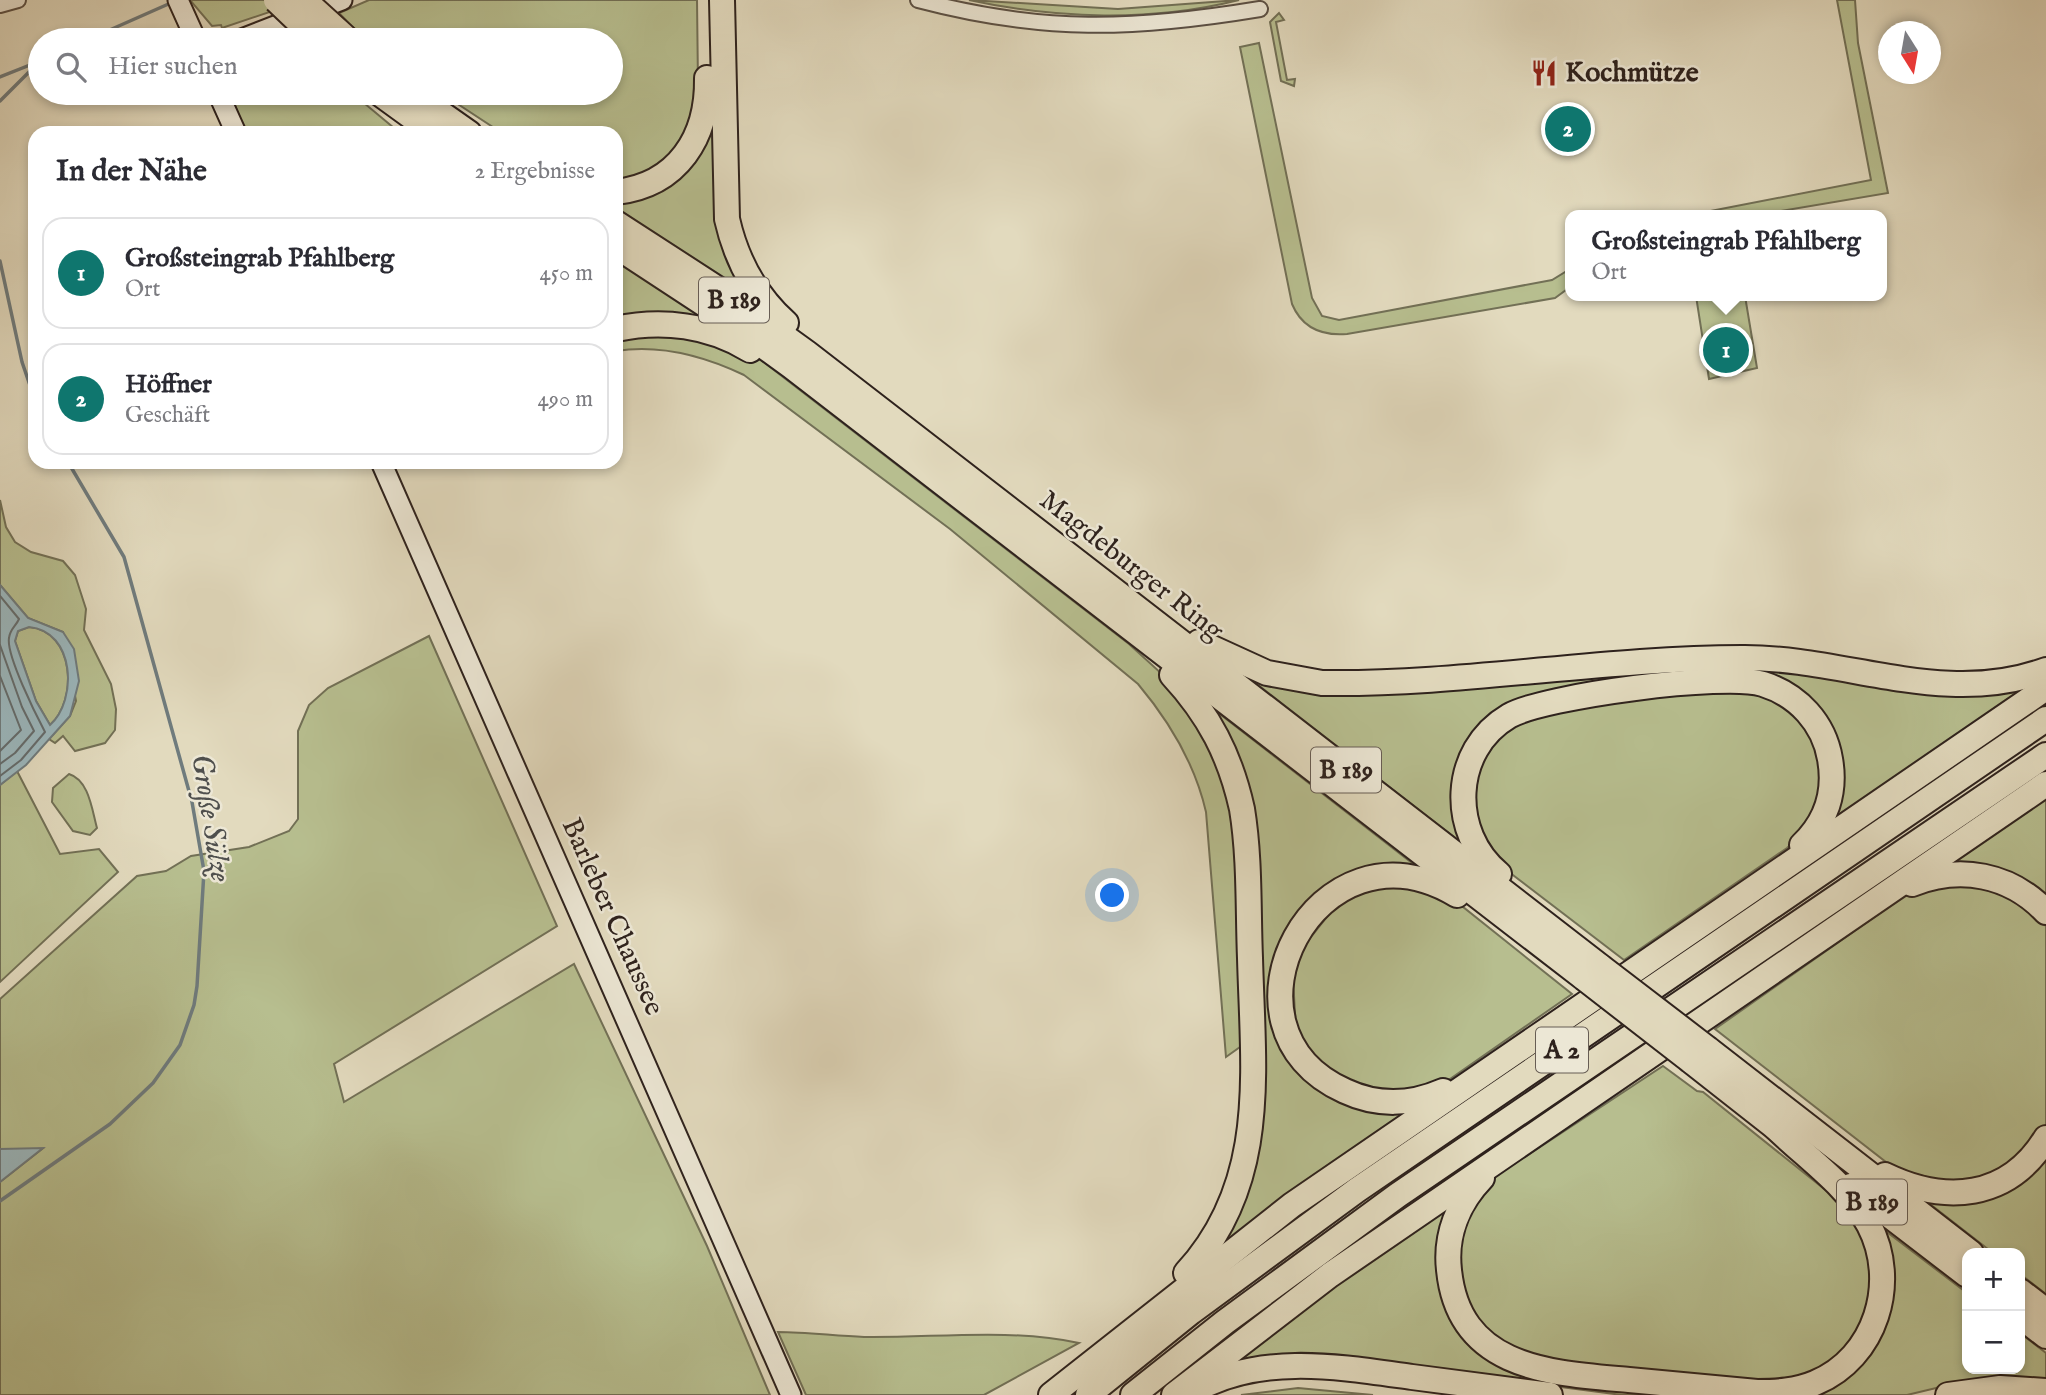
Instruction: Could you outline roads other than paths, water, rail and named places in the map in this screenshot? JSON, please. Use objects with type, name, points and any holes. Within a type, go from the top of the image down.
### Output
[{"type":"highway","points":[[276,0],[305,28]]},
{"type":"highway","points":[[304,0],[335,28]]},
{"type":"highway","points":[[623,190],[647,185],[664,176],[685,156],[698,136],[707,93],[705,0]]},
{"type":"highway","points":[[623,328],[662,324],[705,330],[749,349],[807,390],[837,388],[843,368],[789,326],[760,295],[732,238],[725,190],[722,0]]},
{"type":"highway","points":[[396,105],[424,126]]},
{"type":"highway","points":[[429,105],[459,126]]},
{"type":"highway","name":"Magdeburger Ring","points":[[623,228],[746,308],[837,388],[1700,1055]]},
{"type":"highway","name":"Magdeburger Ring","points":[[623,251],[837,388]]},
{"type":"highway","points":[[1127,613],[1251,667],[1282,677],[1322,683],[1367,683],[1726,658],[1795,660],[1921,683],[1958,686],[2003,682],[2046,670]]},
{"type":"highway","points":[[1127,613],[1217,734],[1237,785],[1247,856],[1253,1074],[1251,1125],[1246,1161],[1237,1192],[1214,1238],[1146,1318]]},
{"type":"highway","points":[[1497,1063],[1446,1090],[1415,1100],[1374,1101],[1340,1089],[1314,1071],[1297,1050],[1280,1000],[1283,962],[1295,934],[1322,903],[1348,886],[1383,876],[1408,876],[1434,882],[1523,943],[1545,936],[1547,912],[1484,860],[1470,836],[1463,800],[1465,775],[1480,742],[1501,721],[1538,704],[1726,680],[1761,683],[1795,700],[1816,723],[1827,744],[1831,764],[1831,794],[1816,830],[1764,881]]},
{"type":"highway","points":[[1051,1395],[1292,1205],[2046,688]]},
{"type":"highway","name":"A 2","points":[[1088,1395],[1191,1312],[1337,1204],[2046,719]]},
{"type":"highway","name":"A 2","points":[[1133,1395],[1225,1322],[1398,1195],[2046,755]]},
{"type":"highway","points":[[1174,1395],[1330,1275],[2046,784]]},
{"type":"highway","points":[[1870,903],[1929,878],[1970,874],[1990,877],[2015,888],[2046,912]]},
{"type":"highway","name":"B 189","points":[[1700,1055],[1776,1128],[1962,1271]]},
{"type":"highway","name":"B 189","points":[[1700,1055],[1845,1156],[1965,1248]]},
{"type":"highway","points":[[1524,1141],[1469,1192],[1458,1210],[1451,1233],[1448,1255],[1451,1285],[1465,1316],[1485,1342],[1512,1361],[1544,1371],[1773,1392],[1816,1383],[1850,1359],[1874,1323],[1881,1305],[1883,1278],[1876,1241],[1859,1210],[1776,1128]]},
{"type":"highway","points":[[1845,1156],[1914,1188],[1960,1193],[1985,1188],[2010,1176],[2028,1161],[2046,1138]]},
{"type":"highway","points":[[2025,1295],[2046,1311]]},
{"type":"highway","points":[[2025,1320],[2046,1336]]},
{"type":"highway","points":[[1186,1395],[1220,1379],[1296,1365],[1352,1369],[1550,1395]]},
{"type":"highway","points":[[1948,1395],[2008,1388],[2046,1391]]},
{"type":"street","points":[[0,5],[18,0]]},
{"type":"street","points":[[270,28],[342,0]]},
{"type":"street","points":[[918,0],[996,18],[1085,26],[1165,24],[1260,9]]},
{"type":"street","points":[[180,5],[191,28]]},
{"type":"street","points":[[224,105],[233,126]]},
{"type":"street","name":"Barleber Chaussee","points":[[383,469],[791,1395]]},
{"type":"water","points":[[0,585],[28,618],[63,632],[74,649],[79,681],[70,716],[26,765],[0,785]],"holes":[[[29,627],[44,631],[56,640],[67,668],[65,700],[50,725],[36,701],[15,641],[18,631]]]},
{"type":"water","points":[[43,1148],[0,1182],[0,1149]]},
{"type":"waterway","name":"Große Sülze","points":[[114,28],[173,2]]},
{"type":"waterway","points":[[0,77],[28,66]]},
{"type":"waterway","name":"Große Sülze","points":[[0,101],[28,73]]},
{"type":"waterway","name":"Große Sülze","points":[[0,261],[28,380]]},
{"type":"waterway","name":"Große Sülze","points":[[0,1201],[110,1124],[153,1083],[180,1045],[194,1005],[197,986],[204,871],[192,802],[124,557],[72,469]]},
{"type":"place","name":"Kochmütze","points":[[1544,73]]},
{"type":"place","name":"Höffner","points":[[1568,129]]},
{"type":"place","name":"Großsteingrab Pfahlberg","points":[[1726,350]]}]
